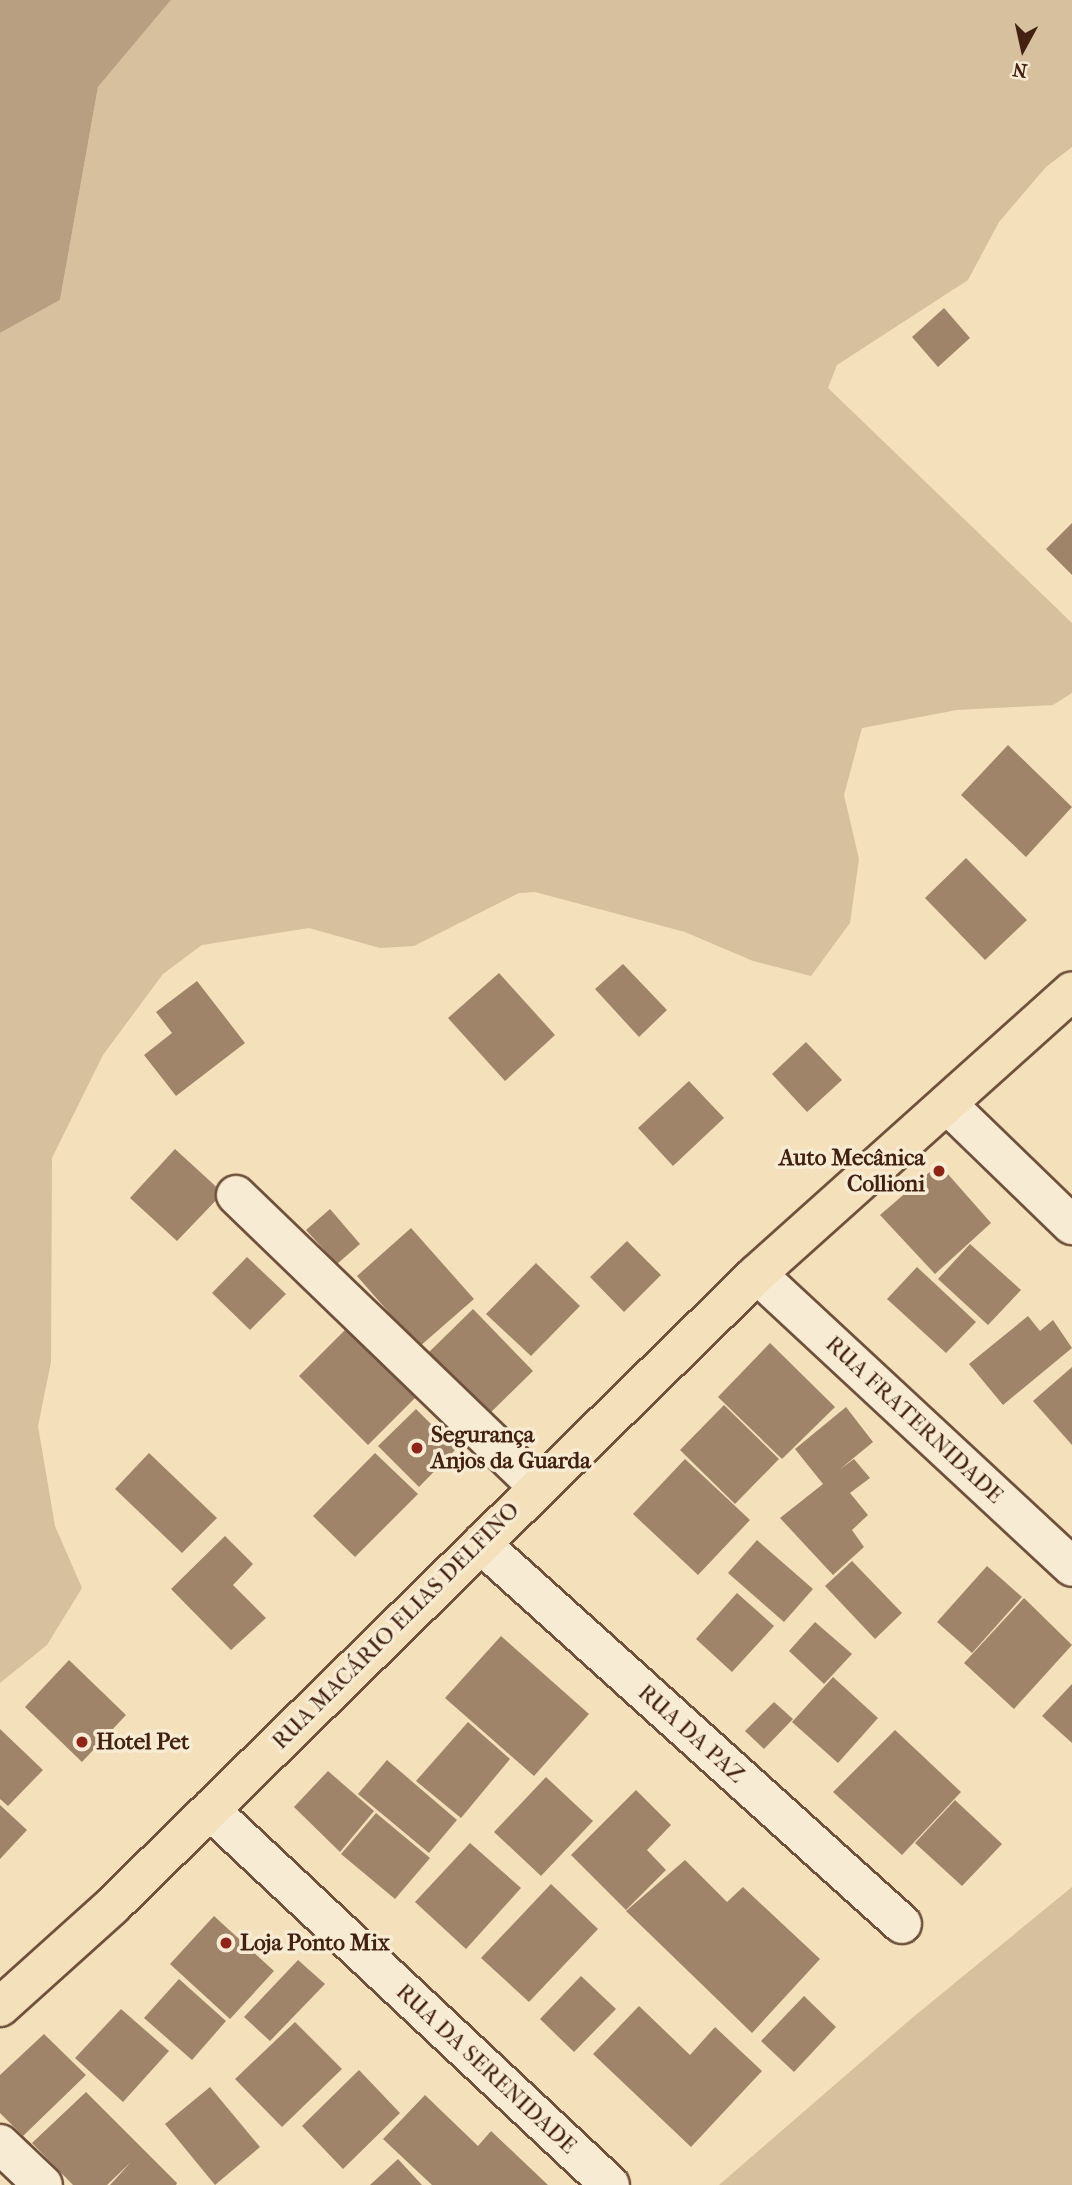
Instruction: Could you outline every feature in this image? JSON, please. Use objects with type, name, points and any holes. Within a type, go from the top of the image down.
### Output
[{"type":"main road","name":"RUA MACÁRIO ELIAS DELFINO","points":[[0,2007],[210,1810],[537,1486],[757,1273],[1072,991]]},
{"type":"street","points":[[947,1104],[1072,1225]]},
{"type":"street","points":[[236,1195],[537,1486]]},
{"type":"street","name":"RUA FRATERNIDADE","points":[[757,1273],[1072,1567]]},
{"type":"street","name":"RUA DA PAZ","points":[[481,1544],[902,1923]]},
{"type":"street","name":"RUA DA SERENIDADE","points":[[210,1810],[610,2185]]},
{"type":"street","points":[[0,2144],[43,2185]]},
{"type":"shaded area","points":[[0,0],[171,0],[98,87],[60,300],[0,333]]},
{"type":"shaded area","points":[[171,0],[1072,0],[1072,147],[1046,167],[999,222],[968,280],[837,365],[828,388],[1072,623],[1072,693],[1053,705],[957,710],[862,728],[844,795],[859,859],[850,923],[811,976],[753,961],[685,932],[535,892],[519,893],[414,946],[380,948],[309,928],[202,945],[163,974],[103,1055],[52,1158],[51,1362],[38,1426],[55,1526],[82,1588],[47,1645],[0,1683],[0,333],[60,300],[98,87]]},
{"type":"shaded area","points":[[1072,1887],[1072,2185],[719,2185],[912,2018]]},
{"type":"building","points":[[944,308],[970,338],[938,367],[912,337]]},
{"type":"building","points":[[1072,523],[1072,575],[1046,549]]},
{"type":"building","points":[[1008,745],[1072,807],[1026,857],[961,795]]},
{"type":"building","points":[[966,858],[1027,920],[985,960],[925,898]]},
{"type":"building","points":[[623,964],[667,1010],[639,1037],[595,989]]},
{"type":"building","points":[[499,973],[555,1035],[505,1081],[448,1018]]},
{"type":"building","points":[[197,981],[245,1043],[176,1096],[144,1055],[172,1033],[156,1012]]},
{"type":"building","points":[[806,1042],[842,1080],[807,1112],[772,1074]]},
{"type":"building","points":[[689,1081],[724,1118],[673,1166],[638,1128]]},
{"type":"building","points":[[175,1149],[223,1193],[177,1241],[130,1198]]},
{"type":"building","points":[[939,1164],[991,1223],[935,1274],[880,1215]]},
{"type":"building","points":[[330,1209],[360,1244],[337,1264],[306,1230]]},
{"type":"building","points":[[411,1228],[474,1299],[419,1347],[357,1276]]},
{"type":"building","points":[[627,1241],[661,1275],[624,1312],[590,1277]]},
{"type":"building","points":[[970,1244],[1021,1290],[988,1325],[938,1279]]},
{"type":"building","points":[[247,1257],[286,1294],[250,1330],[212,1293]]},
{"type":"building","points":[[536,1263],[580,1306],[531,1356],[486,1314]]},
{"type":"building","points":[[917,1267],[976,1322],[946,1353],[887,1299]]},
{"type":"building","points":[[473,1309],[533,1371],[486,1417],[425,1356]]},
{"type":"building","points":[[1028,1316],[1040,1331],[1053,1320],[1072,1348],[1003,1405],[969,1364]]},
{"type":"building","points":[[348,1327],[417,1396],[368,1445],[299,1376]]},
{"type":"building","points":[[770,1343],[835,1407],[782,1459],[718,1397]]},
{"type":"building","points":[[1072,1367],[1072,1445],[1033,1401]]},
{"type":"building","points":[[724,1405],[779,1459],[735,1504],[680,1450]]},
{"type":"building","points":[[846,1407],[873,1442],[839,1470],[854,1459],[870,1478],[850,1493],[868,1515],[852,1530],[864,1547],[833,1575],[780,1518],[823,1484],[795,1449]]},
{"type":"building","name":"Segurança Anjos da Guarda","points":[[416,1409],[456,1449],[419,1487],[378,1446]]},
{"type":"building","points":[[149,1453],[217,1518],[182,1553],[115,1489]]},
{"type":"building","points":[[375,1453],[418,1494],[355,1557],[313,1516]]},
{"type":"building","points":[[685,1459],[750,1520],[698,1575],[633,1514]]},
{"type":"building","points":[[225,1536],[253,1564],[233,1585],[266,1618],[231,1650],[171,1589]]},
{"type":"building","points":[[757,1540],[813,1589],[784,1622],[728,1573]]},
{"type":"building","points":[[852,1561],[902,1613],[875,1639],[825,1586]]},
{"type":"building","points":[[987,1566],[1022,1597],[972,1653],[937,1622]]},
{"type":"building","points":[[737,1593],[774,1626],[732,1672],[696,1639]]},
{"type":"building","points":[[1024,1598],[1072,1645],[1014,1709],[964,1663]]},
{"type":"building","points":[[815,1622],[852,1654],[824,1684],[789,1651]]},
{"type":"building","points":[[501,1636],[589,1714],[534,1776],[445,1698]]},
{"type":"building","points":[[69,1660],[126,1715],[82,1762],[25,1707]]},
{"type":"building","points":[[833,1677],[878,1718],[838,1763],[792,1722]]},
{"type":"building","points":[[1072,1684],[1072,1743],[1042,1716]]},
{"type":"building","points":[[774,1702],[793,1719],[764,1749],[745,1731]]},
{"type":"building","points":[[468,1722],[510,1759],[461,1818],[416,1781]]},
{"type":"building","points":[[0,1729],[43,1770],[8,1806],[0,1799]]},
{"type":"building","points":[[895,1730],[961,1792],[902,1855],[833,1792]]},
{"type":"building","points":[[387,1760],[457,1820],[429,1853],[358,1794]]},
{"type":"building","points":[[328,1771],[374,1811],[340,1852],[294,1807]]},
{"type":"building","points":[[546,1777],[593,1821],[541,1876],[494,1832]]},
{"type":"building","points":[[636,1790],[671,1825],[647,1850],[666,1870],[626,1910],[571,1855]]},
{"type":"building","points":[[955,1800],[1002,1844],[962,1886],[915,1843]]},
{"type":"building","points":[[0,1805],[27,1830],[0,1859]]},
{"type":"building","points":[[376,1813],[430,1858],[395,1899],[341,1854]]},
{"type":"building","points":[[470,1843],[521,1888],[466,1949],[415,1902]]},
{"type":"building","points":[[685,1860],[727,1902],[743,1887],[820,1959],[752,2033],[626,1911]]},
{"type":"building","points":[[551,1884],[598,1929],[529,2002],[481,1958]]},
{"type":"building","points":[[214,1916],[274,1971],[230,2019],[170,1964]]},
{"type":"building","points":[[298,1960],[325,1984],[270,2041],[244,2017]]},
{"type":"building","points":[[581,1976],[616,2009],[574,2052],[540,2019]]},
{"type":"building","points":[[179,1979],[226,2021],[192,2060],[144,2018]]},
{"type":"building","points":[[804,1996],[836,2027],[794,2072],[761,2041]]},
{"type":"building","points":[[639,2006],[690,2055],[715,2027],[762,2071],[691,2147],[593,2054]]},
{"type":"building","points":[[121,2009],[169,2051],[123,2102],[75,2058]]},
{"type":"building","points":[[295,2022],[342,2069],[282,2127],[235,2079]]},
{"type":"building","points":[[44,2034],[86,2075],[23,2136],[0,2113],[0,2075]]},
{"type":"building","points":[[359,2070],[400,2113],[343,2169],[302,2126]]},
{"type":"building","points":[[210,2087],[260,2147],[215,2185],[165,2124]]},
{"type":"building","points":[[86,2092],[177,2183],[176,2185],[110,2185],[131,2162],[107,2185],[73,2185],[32,2143]]},
{"type":"building","points":[[425,2095],[478,2146],[491,2131],[548,2185],[432,2185],[383,2139]]},
{"type":"building","points":[[398,2159],[422,2185],[370,2185]]},
{"type":"place","name":"Auto Mecânica Collioni","points":[[939,1171]]},
{"type":"place","name":"Segurança Anjos da Guarda","points":[[417,1448]]},
{"type":"place","name":"Hotel Pet","points":[[82,1742]]},
{"type":"place","name":"Loja Ponto Mix","points":[[226,1943]]}]
